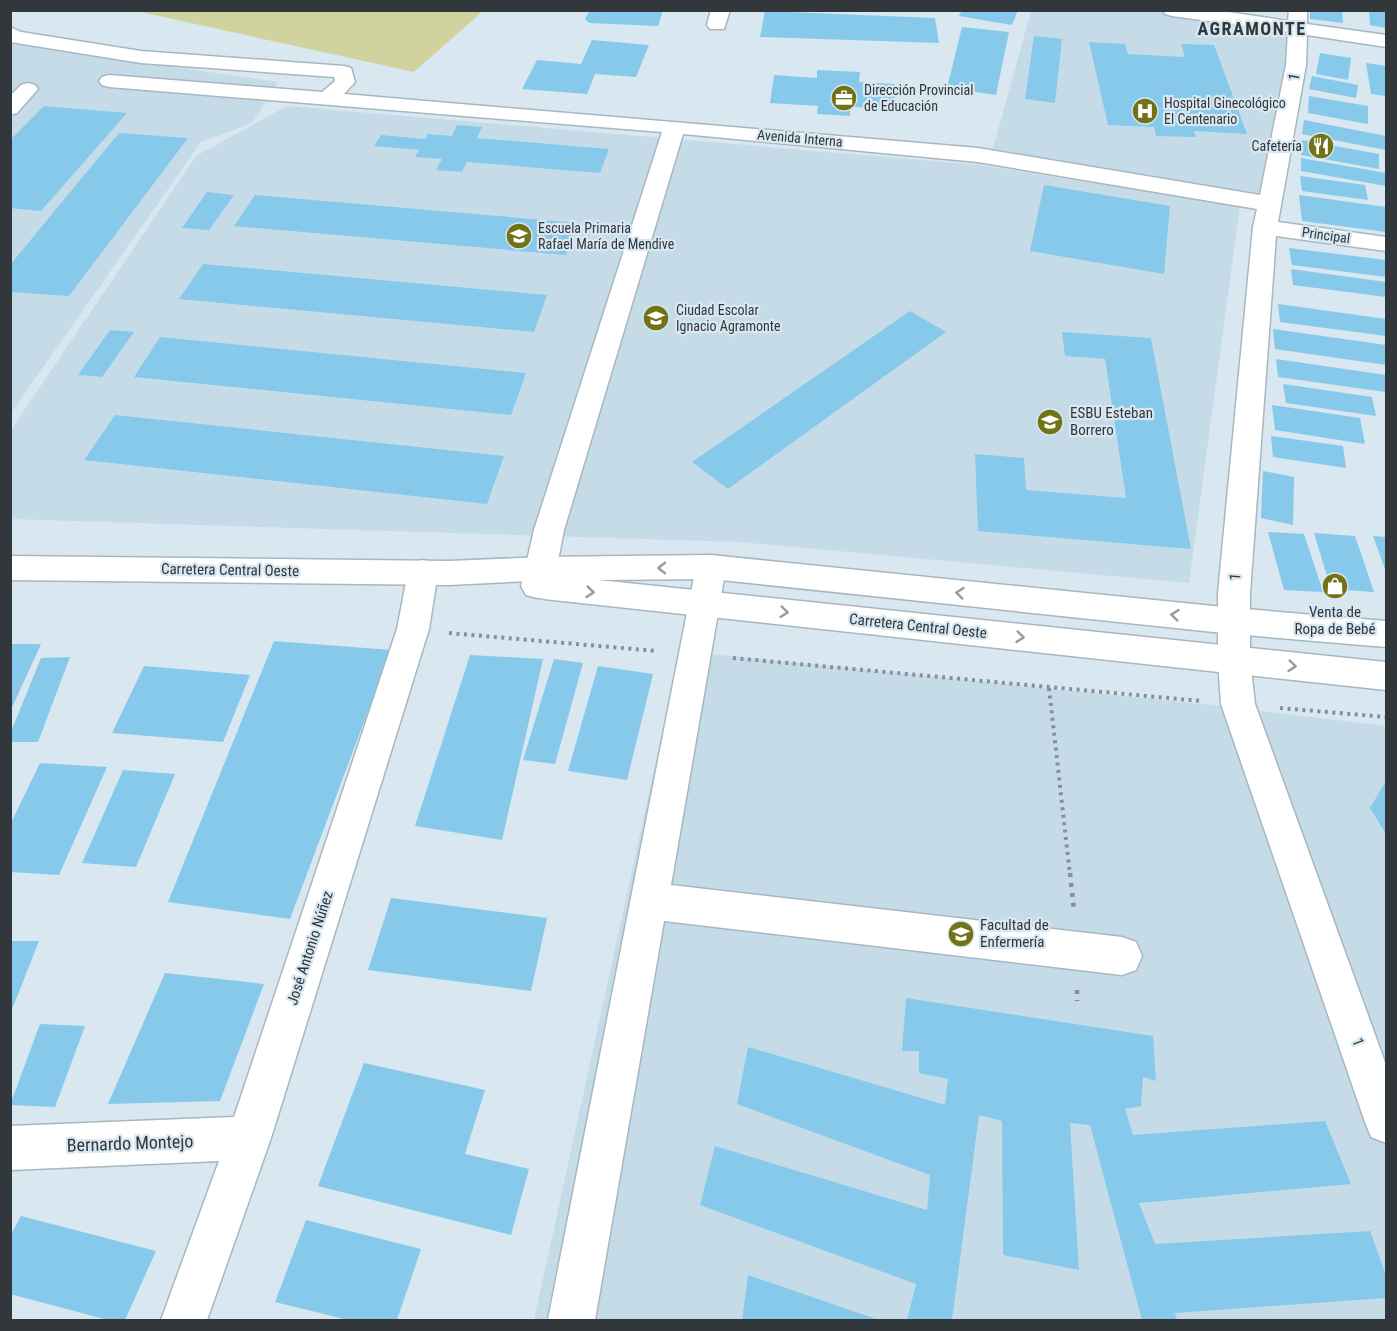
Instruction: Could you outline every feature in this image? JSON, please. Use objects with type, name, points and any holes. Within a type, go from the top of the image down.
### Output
[{"type":"street","points":[[1172,10],[1298,20],[1386,41]]},
{"type":"street","name":"1","points":[[1298,20],[1296,65],[1267,216],[1234,593],[1234,661],[1238,704],[1386,1122]]},
{"type":"street","points":[[10,33],[15,37],[141,57],[344,72],[345,82],[327,99]]},
{"type":"street","name":"Avenida Interna","points":[[109,81],[674,127],[984,156],[1267,216]]},
{"type":"street","points":[[10,109],[28,89]]},
{"type":"street","points":[[539,577],[549,530],[674,127]]},
{"type":"street","name":"Principal","points":[[1267,216],[1386,244]]},
{"type":"street","name":"Carretera Central Oeste","points":[[10,568],[436,573],[707,585],[1233,621],[1386,634]]},
{"type":"street","name":"José Antonio Núñez","points":[[184,1320],[249,1138],[413,629],[436,573]]},
{"type":"street","points":[[571,1320],[707,585]]},
{"type":"street","name":"Carretera Central Oeste","points":[[707,585],[1234,661],[1386,676]]},
{"type":"street","points":[[648,901],[1122,956]]},
{"type":"street","name":"Bernardo Montejo","points":[[10,1148],[249,1138]]},
{"type":"path","points":[[413,629],[1386,717]]},
{"type":"path","points":[[1049,688],[1078,951],[1077,1001]]},
{"type":"shaded area","name":"Hospital Ginecológico El Centenario","points":[[1172,10],[1299,29],[1270,204],[991,156],[1031,11]]},
{"type":"shaded area","points":[[11,40],[37,47],[278,82],[252,123],[201,142],[11,413]]},
{"type":"shaded area","name":"Ciudad Escolar Ignacio Agramonte","points":[[287,106],[980,165],[1240,206],[1189,583],[739,542],[11,519],[11,430],[196,156]]},
{"type":"shaded area","name":"Facultad de Enfermería","points":[[680,651],[1221,706],[1386,726],[1386,1320],[534,1320]]},
{"type":"green space","points":[[136,11],[483,11],[414,72]]},
{"type":"building","points":[[663,10],[658,26],[589,23],[585,19],[589,12]]},
{"type":"building","points":[[962,10],[1018,10],[1012,25],[959,16]]},
{"type":"building","points":[[1310,10],[1342,10],[1343,23],[1310,19]]},
{"type":"building","points":[[1369,10],[1386,10],[1386,28],[1370,25]]},
{"type":"building","points":[[765,11],[935,18],[939,43],[760,37]]},
{"type":"building","points":[[962,27],[1009,32],[996,95],[947,88]]},
{"type":"building","points":[[1034,36],[1062,39],[1055,103],[1025,99]]},
{"type":"building","points":[[592,40],[649,45],[636,77],[595,74],[587,94],[522,89],[537,60],[581,64]]},
{"type":"building","points":[[1089,42],[1125,44],[1128,54],[1185,57],[1181,44],[1214,45],[1247,134],[1194,131],[1196,137],[1156,136],[1154,127],[1108,125]]},
{"type":"building","points":[[1320,53],[1351,58],[1348,80],[1316,74]]},
{"type":"building","points":[[1366,63],[1386,66],[1386,96],[1371,94]]},
{"type":"building","points":[[817,70],[860,72],[859,82],[895,84],[895,109],[850,107],[850,116],[817,114],[818,106],[770,103],[774,75],[817,78]]},
{"type":"building","points":[[1312,76],[1358,85],[1356,98],[1309,89]]},
{"type":"building","points":[[1309,96],[1368,106],[1368,124],[1308,113]]},
{"type":"building","points":[[44,106],[127,113],[41,211],[10,208],[10,140]]},
{"type":"building","points":[[1304,120],[1386,136],[1386,150],[1302,134]]},
{"type":"building","points":[[457,125],[482,127],[477,138],[609,149],[600,173],[467,162],[462,172],[436,170],[442,159],[415,157],[419,150],[374,146],[381,135],[425,139],[428,134],[452,136]]},
{"type":"building","points":[[119,133],[188,138],[69,296],[10,292],[10,265]]},
{"type":"building","points":[[1302,140],[1379,154],[1379,169],[1301,155]]},
{"type":"building","points":[[1301,158],[1386,173],[1386,186],[1301,171]]},
{"type":"building","points":[[1300,176],[1365,185],[1368,200],[1302,191]]},
{"type":"building","points":[[1044,185],[1170,206],[1164,274],[1030,251]]},
{"type":"building","points":[[207,192],[234,195],[209,230],[182,228]]},
{"type":"building","points":[[255,195],[578,223],[566,255],[234,226]]},
{"type":"building","points":[[1299,195],[1386,207],[1386,232],[1302,221]]},
{"type":"building","points":[[1289,248],[1386,260],[1386,277],[1292,265]]},
{"type":"building","points":[[203,264],[547,295],[534,332],[179,299]]},
{"type":"building","points":[[1291,269],[1386,282],[1386,297],[1293,285]]},
{"type":"building","points":[[1278,304],[1386,319],[1386,336],[1280,322]]},
{"type":"building","points":[[910,311],[946,332],[728,489],[692,462]]},
{"type":"building","points":[[1273,329],[1386,345],[1386,365],[1275,349]]},
{"type":"building","points":[[110,330],[134,332],[102,377],[78,375]]},
{"type":"building","points":[[1062,332],[1151,338],[1191,549],[978,531],[975,454],[1024,458],[1026,490],[1126,498],[1105,359],[1065,356]]},
{"type":"building","points":[[160,337],[526,373],[511,415],[134,377]]},
{"type":"building","points":[[1276,359],[1386,375],[1386,392],[1278,377]]},
{"type":"building","points":[[1283,384],[1372,397],[1376,416],[1286,403]]},
{"type":"building","points":[[1272,405],[1360,418],[1365,444],[1275,430]]},
{"type":"building","points":[[115,415],[504,456],[487,504],[84,460]]},
{"type":"building","points":[[1271,436],[1343,446],[1346,468],[1273,457]]},
{"type":"building","points":[[1263,471],[1294,477],[1293,525],[1261,518]]},
{"type":"building","points":[[1268,532],[1304,534],[1323,592],[1284,590]]},
{"type":"building","points":[[1314,533],[1355,536],[1374,592],[1331,589]]},
{"type":"building","points":[[1373,536],[1386,537],[1386,572]]},
{"type":"building","points":[[274,641],[391,650],[290,919],[168,902]]},
{"type":"building","points":[[10,644],[41,644],[10,712]]},
{"type":"building","points":[[470,655],[543,659],[502,840],[415,826]]},
{"type":"building","points":[[70,657],[38,742],[10,742],[10,734],[41,658]]},
{"type":"building","points":[[554,659],[583,663],[555,764],[523,760]]},
{"type":"building","points":[[144,666],[250,675],[223,742],[112,733]]},
{"type":"building","points":[[598,666],[653,674],[627,780],[568,771]]},
{"type":"building","points":[[40,763],[107,767],[59,875],[10,872],[10,825]]},
{"type":"building","points":[[123,770],[175,774],[136,867],[82,863]]},
{"type":"building","points":[[1386,781],[1386,834],[1370,808]]},
{"type":"building","points":[[391,898],[547,918],[531,991],[368,970]]},
{"type":"building","points":[[10,941],[39,941],[11,1012],[10,1012]]},
{"type":"building","points":[[165,973],[264,984],[220,1101],[108,1104]]},
{"type":"building","points":[[906,998],[1153,1036],[1156,1081],[1143,1077],[1141,1106],[1125,1109],[1133,1135],[1325,1121],[1351,1184],[1139,1203],[1155,1244],[1370,1231],[1386,1275],[1386,1298],[1175,1313],[1177,1320],[1142,1320],[1090,1125],[1070,1123],[1079,1270],[1003,1255],[1002,1121],[979,1115],[952,1320],[907,1320],[916,1284],[700,1205],[715,1146],[927,1210],[930,1175],[737,1104],[748,1047],[945,1105],[948,1079],[919,1073],[919,1051],[902,1051]]},
{"type":"building","points":[[40,1024],[85,1026],[55,1107],[10,1105]]},
{"type":"building","points":[[364,1063],[485,1090],[465,1154],[529,1169],[511,1235],[318,1186]]},
{"type":"building","points":[[21,1216],[156,1251],[125,1320],[108,1320],[10,1294],[10,1236]]},
{"type":"building","points":[[306,1220],[421,1249],[397,1320],[348,1320],[275,1302]]},
{"type":"building","points":[[748,1275],[879,1320],[742,1320]]},
{"type":"place","name":"Dirección Provincial de Educación","points":[[844,98]]},
{"type":"place","name":"Hospital Ginecológico El Centenario","points":[[1145,111]]},
{"type":"place","name":"Cafetería","points":[[1321,146]]},
{"type":"place","name":"Escuela Primaria Rafael María de Mendive","points":[[519,236]]},
{"type":"place","name":"Ciudad Escolar Ignacio Agramonte","points":[[656,318]]},
{"type":"place","name":"ESBU Esteban Borrero","points":[[1050,422]]},
{"type":"place","name":"Venta de Ropa de Bebé","points":[[1335,586]]},
{"type":"place","name":"Facultad de Enfermería","points":[[961,934]]},
{"type":"district","name":"AGRAMONTE","points":[[1252,28]]}]
